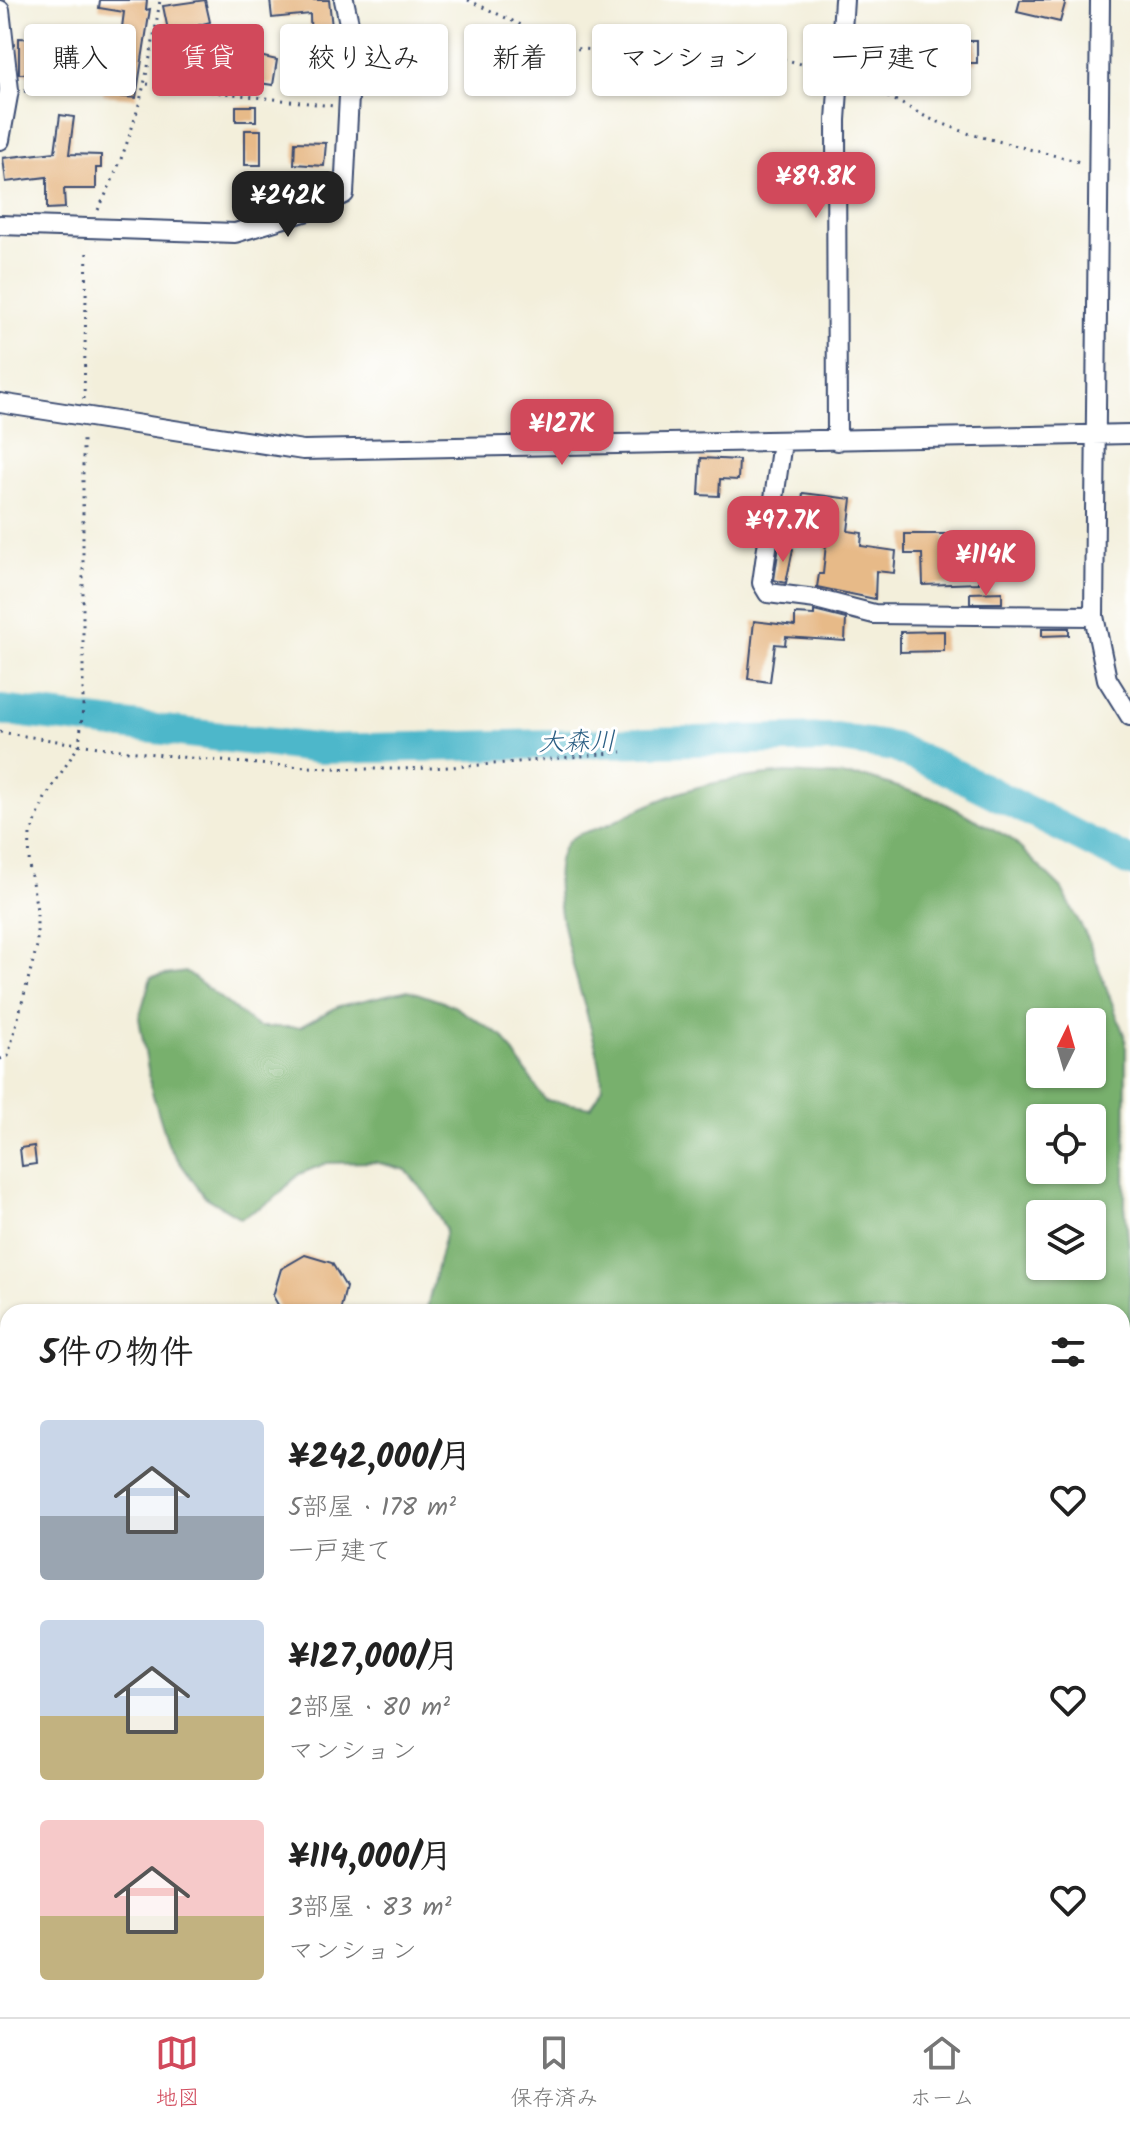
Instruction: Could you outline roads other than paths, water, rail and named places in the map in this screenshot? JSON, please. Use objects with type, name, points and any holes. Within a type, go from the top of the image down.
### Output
[{"type":"street","points":[[0,225],[235,233],[344,194],[352,37],[344,0]]},
{"type":"street","points":[[837,441],[839,77],[844,0]]},
{"type":"street","points":[[1100,0],[1094,616],[1107,679],[1130,716]]},
{"type":"street","points":[[0,10],[9,90],[0,140]]},
{"type":"street","points":[[0,403],[303,450],[1130,434]]},
{"type":"street","points":[[782,442],[762,583],[768,593],[816,599],[874,614],[1094,616]]},
{"type":"waterway","name":"大森川","points":[[0,710],[321,749],[836,738],[893,747],[945,769],[1130,862]]}]
